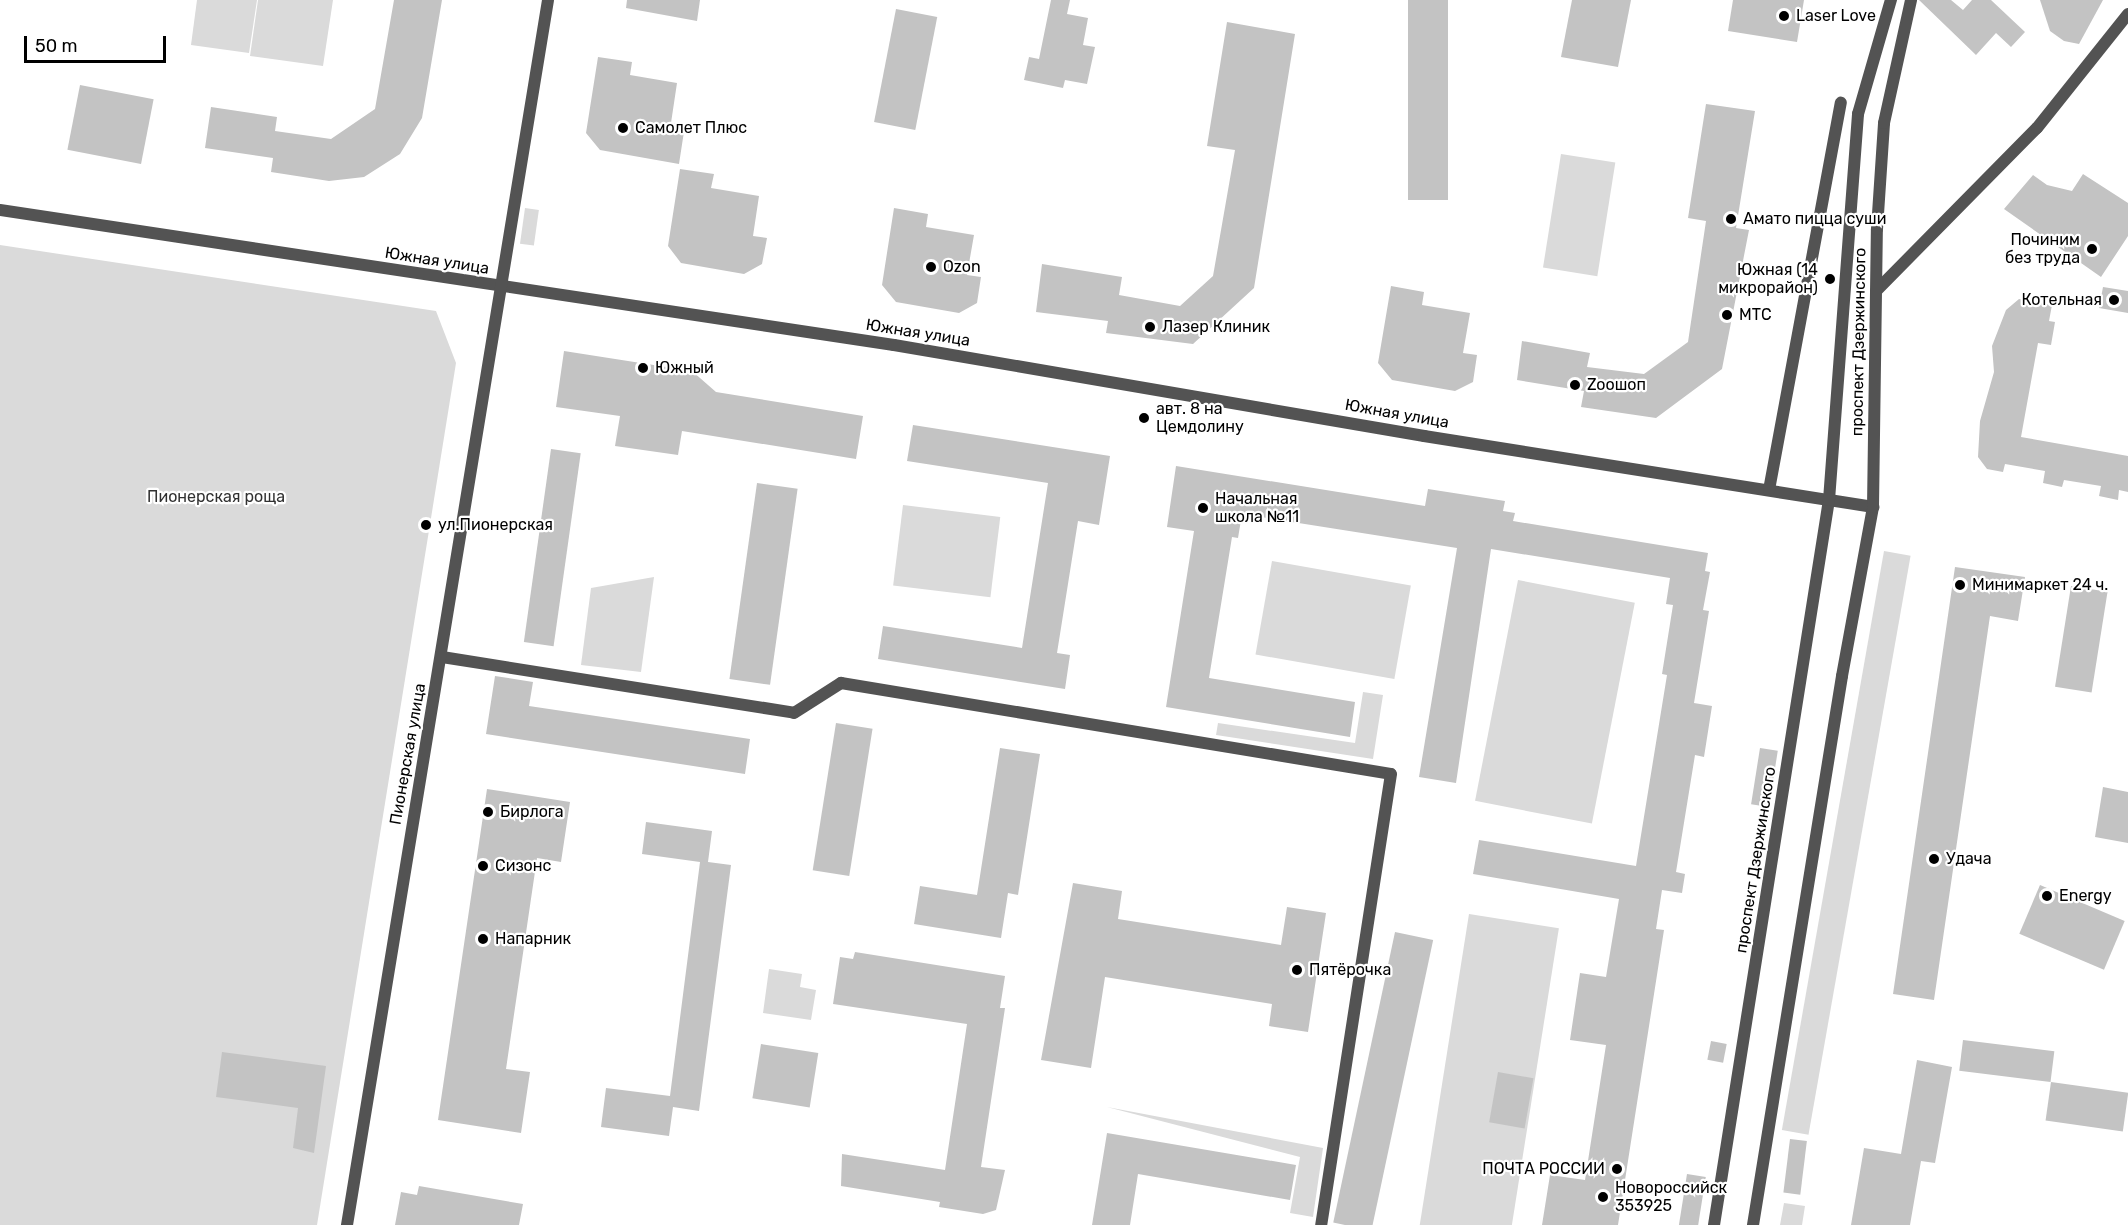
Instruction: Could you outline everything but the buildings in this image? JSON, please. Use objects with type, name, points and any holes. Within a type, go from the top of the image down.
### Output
[{"type":"street","name":"Пионерская улица","points":[[347,1225],[548,0]]},
{"type":"street","name":"проспект Дзержинского","points":[[1714,1225],[1829,500],[1858,114],[1891,0]]},
{"type":"street","name":"проспект Дзержинского","points":[[1752,1225],[1842,676],[1873,507],[1877,256],[1884,123],[1911,0]]},
{"type":"street","points":[[1876,291],[2037,128],[2128,14]]},
{"type":"street","points":[[1769,490],[1841,103]]},
{"type":"street","name":"Южная улица","points":[[0,210],[501,288],[894,345],[1424,436],[1829,500]]},
{"type":"street","points":[[1877,256],[1888,263],[1909,256]]},
{"type":"street","points":[[1829,500],[1873,507]]},
{"type":"street","points":[[442,657],[794,713],[841,682],[1391,774],[1321,1225]]},
{"type":"green space","points":[[197,0],[257,0],[249,53],[191,45]]},
{"type":"green space","points":[[258,0],[333,0],[323,66],[250,56]]},
{"type":"green space","points":[[1561,154],[1615,163],[1597,276],[1543,268]]},
{"type":"green space","points":[[525,208],[539,210],[534,246],[520,244]]},
{"type":"green space","name":"Пионерская роща","points":[[0,245],[436,311],[456,363],[317,1225],[0,1225]]},
{"type":"green space","points":[[903,505],[1000,517],[990,597],[893,585]]},
{"type":"green space","points":[[1884,551],[1911,556],[1808,1135],[1782,1130]]},
{"type":"green space","points":[[1272,561],[1411,585],[1394,679],[1256,655]]},
{"type":"green space","points":[[654,577],[641,672],[581,665],[591,588]]},
{"type":"green space","points":[[1518,580],[1635,603],[1592,824],[1475,801]]},
{"type":"green space","points":[[1363,692],[1383,695],[1373,759],[1216,735],[1218,723],[1355,743]]},
{"type":"green space","points":[[1469,914],[1559,928],[1512,1225],[1420,1225]]},
{"type":"green space","points":[[769,969],[802,974],[800,987],[816,990],[811,1020],[763,1013]]},
{"type":"green space","points":[[1107,1107],[1323,1148],[1313,1217],[1290,1213],[1300,1157]]},
{"type":"green space","points":[[1784,1203],[1805,1206],[1802,1225],[1780,1225]]},
{"type":"place","name":"Laser Love","points":[[1784,16]]},
{"type":"place","name":"Самолет Плюс","points":[[623,128]]},
{"type":"place","name":"Амато пицца суши","points":[[1731,219]]},
{"type":"place","name":"Починим без труда","points":[[2092,249]]},
{"type":"place","name":"Ozon","points":[[931,267]]},
{"type":"place","name":"Южная (14 микрорайон)","points":[[1830,279]]},
{"type":"place","name":"Котельная","points":[[2114,300]]},
{"type":"place","name":"МТС","points":[[1727,315]]},
{"type":"place","name":"Лазер Клиник","points":[[1150,327]]},
{"type":"place","name":"Южный","points":[[643,368]]},
{"type":"place","name":"Zooшоп","points":[[1575,385]]},
{"type":"place","name":"авт. 8 на Цемдолину","points":[[1144,418]]},
{"type":"place","name":"Начальная школа №11","points":[[1203,508]]},
{"type":"place","name":"ул.Пионерская","points":[[426,525]]},
{"type":"place","name":"Минимаркет 24 ч.","points":[[1960,585]]},
{"type":"place","name":"Бирлога","points":[[488,812]]},
{"type":"place","name":"Удача","points":[[1934,859]]},
{"type":"place","name":"Сизонс","points":[[483,866]]},
{"type":"place","name":"Energy","points":[[2047,896]]},
{"type":"place","name":"Напарник","points":[[483,939]]},
{"type":"place","name":"Пятёрочка","points":[[1297,970]]},
{"type":"place","name":"ПОЧТА РОССИИ","points":[[1617,1169]]},
{"type":"place","name":"Новороссийск 353925","points":[[1603,1197]]}]
